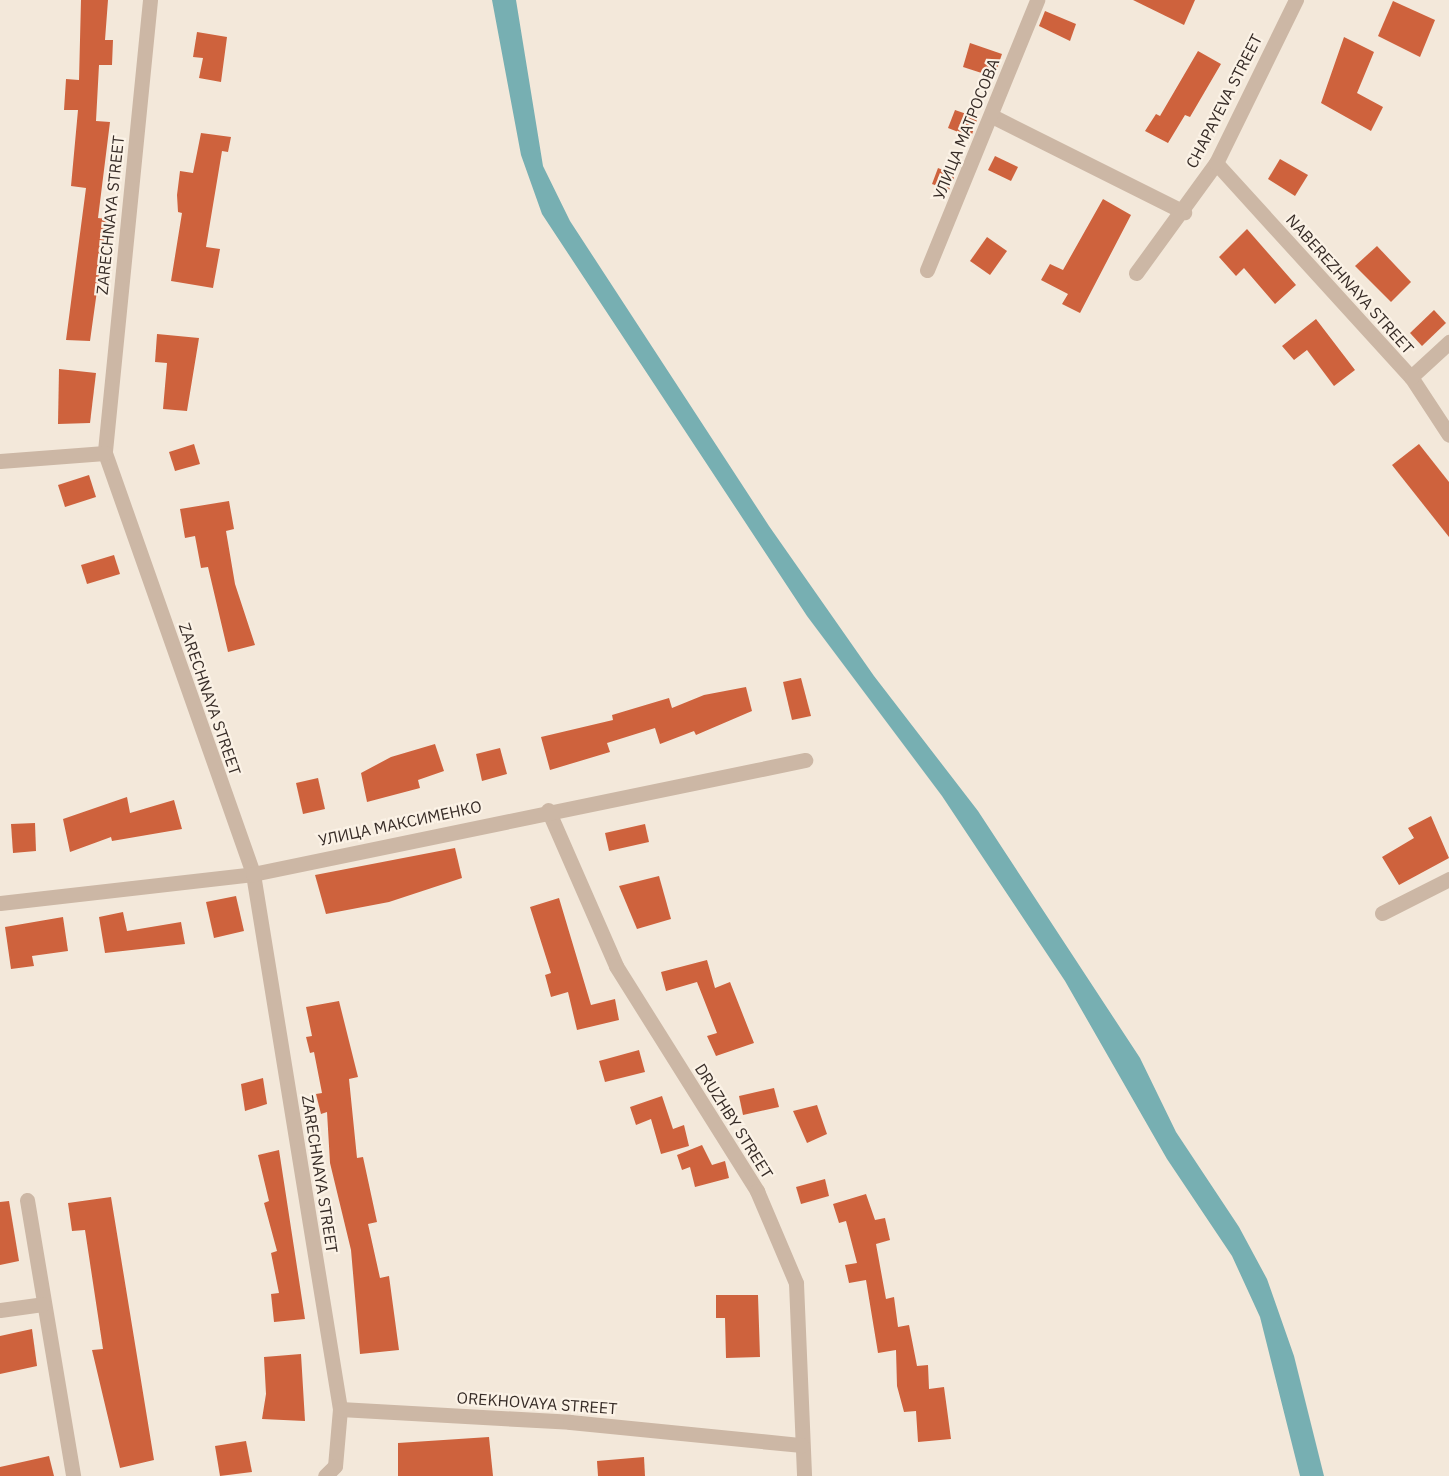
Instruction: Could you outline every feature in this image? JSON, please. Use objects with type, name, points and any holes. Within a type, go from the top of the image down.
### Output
[{"type":"street","name":"ZARECHNAYA STREET","points":[[150,0],[105,453],[253,874],[340,1409]]},
{"type":"street","name":"УЛИЦА МАТРОСОВА","points":[[927,270],[992,116],[1036,0]]},
{"type":"street","name":"CHAPAYEVA STREET","points":[[1136,273],[1184,212],[1216,163],[1296,0]]},
{"type":"street","points":[[992,116],[1184,212]]},
{"type":"street","name":"NABEREZHNAYA STREET","points":[[1216,163],[1411,378],[1449,435]]},
{"type":"street","points":[[1411,378],[1449,342]]},
{"type":"street","points":[[0,461],[105,453]]},
{"type":"street","name":"УЛИЦА МАКСИМЕНКО","points":[[0,903],[253,874],[548,810],[805,760]]},
{"type":"street","name":"DRUZHBY STREET","points":[[548,810],[616,966],[757,1191],[796,1283],[804,1476]]},
{"type":"street","points":[[1382,913],[1449,879]]},
{"type":"street","points":[[27,1200],[42,1304],[73,1476]]},
{"type":"street","points":[[0,1310],[42,1304]]},
{"type":"street","points":[[324,1476],[335,1466],[340,1409]]},
{"type":"street","name":"OREKHOVAYA STREET","points":[[340,1409],[570,1422],[802,1445]]},
{"type":"water","points":[[492,0],[516,0],[543,166],[570,221],[769,526],[874,676],[978,811],[1140,1058],[1176,1132],[1239,1227],[1267,1279],[1294,1356],[1324,1476],[1300,1476],[1260,1317],[1232,1256],[1167,1159],[1065,981],[942,796],[807,616],[542,214],[521,155]]},
{"type":"building","points":[[81,0],[108,0],[105,40],[113,40],[112,65],[99,65],[96,121],[110,122],[98,218],[107,219],[90,341],[66,340],[86,188],[71,186],[78,110],[64,110],[66,79],[79,80]]},
{"type":"building","points":[[1133,0],[1195,0],[1184,25]]},
{"type":"building","points":[[1393,1],[1435,20],[1420,57],[1378,36]]},
{"type":"building","points":[[1045,11],[1076,24],[1070,41],[1039,26]]},
{"type":"building","points":[[197,32],[227,37],[221,82],[199,78],[203,58],[193,57]]},
{"type":"building","points":[[1344,37],[1374,52],[1357,93],[1383,107],[1371,131],[1321,103]]},
{"type":"building","points":[[970,43],[1002,54],[994,77],[963,67]]},
{"type":"building","points":[[1198,51],[1221,64],[1190,117],[1185,115],[1168,143],[1145,131],[1156,114],[1160,116]]},
{"type":"building","points":[[955,110],[978,118],[971,137],[948,128]]},
{"type":"building","points":[[201,133],[231,137],[228,152],[222,151],[206,247],[220,249],[213,288],[171,281],[182,213],[178,212],[177,195],[180,171],[193,173]]},
{"type":"building","points":[[995,156],[1018,167],[1011,181],[988,170]]},
{"type":"building","points":[[1280,159],[1308,175],[1295,196],[1268,179]]},
{"type":"building","points":[[938,168],[955,175],[949,190],[932,184]]},
{"type":"building","points":[[1103,199],[1131,215],[1080,313],[1062,304],[1068,294],[1041,280],[1050,264],[1063,270]]},
{"type":"building","points":[[1247,229],[1296,285],[1275,304],[1244,268],[1236,276],[1219,257]]},
{"type":"building","points":[[987,237],[1007,251],[990,275],[970,261]]},
{"type":"building","points":[[1377,246],[1411,282],[1391,302],[1355,266]]},
{"type":"building","points":[[1434,310],[1446,323],[1422,346],[1410,333]]},
{"type":"building","points":[[1316,319],[1355,370],[1334,386],[1307,350],[1294,360],[1282,346]]},
{"type":"building","points":[[157,334],[199,338],[187,411],[163,409],[167,363],[155,362]]},
{"type":"building","points":[[59,369],[96,373],[90,423],[58,424]]},
{"type":"building","points":[[194,444],[200,464],[175,471],[169,452]]},
{"type":"building","points":[[1419,444],[1449,482],[1449,537],[1392,465]]},
{"type":"building","points":[[89,475],[96,497],[65,507],[58,485]]},
{"type":"building","points":[[229,501],[234,529],[226,531],[235,584],[255,645],[228,652],[208,567],[201,568],[195,536],[185,538],[180,509]]},
{"type":"building","points":[[114,555],[120,574],[87,584],[81,565]]},
{"type":"building","points":[[801,678],[811,716],[792,720],[783,682]]},
{"type":"building","points":[[746,687],[752,711],[696,735],[694,731],[660,744],[655,728],[607,743],[610,752],[550,770],[541,737],[613,720],[612,715],[669,698],[672,708],[704,695]]},
{"type":"building","points":[[435,744],[444,771],[418,780],[420,788],[367,802],[361,773],[391,757]]},
{"type":"building","points":[[500,748],[507,774],[482,781],[476,754]]},
{"type":"building","points":[[318,778],[325,809],[303,814],[296,783]]},
{"type":"building","points":[[127,797],[130,813],[174,800],[182,829],[112,841],[111,837],[70,852],[63,819]]},
{"type":"building","points":[[1431,816],[1449,858],[1399,885],[1382,857],[1414,838],[1408,828]]},
{"type":"building","points":[[35,823],[36,851],[13,853],[11,824]]},
{"type":"building","points":[[645,824],[649,842],[609,851],[605,833]]},
{"type":"building","points":[[455,848],[462,878],[389,902],[326,914],[315,875]]},
{"type":"building","points":[[659,876],[671,919],[637,929],[619,886]]},
{"type":"building","points":[[236,896],[244,931],[214,938],[206,902]]},
{"type":"building","points":[[559,898],[591,1005],[615,999],[619,1020],[577,1030],[568,992],[551,997],[545,975],[551,973],[530,907]]},
{"type":"building","points":[[123,912],[127,931],[181,922],[185,944],[105,953],[99,917]]},
{"type":"building","points":[[63,917],[68,951],[32,956],[34,966],[11,969],[5,927]]},
{"type":"building","points":[[707,960],[715,988],[730,982],[754,1043],[716,1056],[707,1036],[717,1033],[697,982],[666,991],[661,972]]},
{"type":"building","points":[[339,1001],[358,1077],[349,1079],[357,1158],[363,1157],[377,1222],[368,1224],[380,1278],[389,1276],[399,1350],[360,1354],[351,1250],[330,1163],[327,1112],[321,1114],[316,1094],[322,1093],[314,1052],[310,1053],[306,1037],[312,1036],[306,1007]]},
{"type":"building","points":[[639,1050],[645,1072],[605,1082],[599,1061]]},
{"type":"building","points":[[263,1078],[267,1104],[245,1111],[241,1084]]},
{"type":"building","points":[[774,1088],[779,1107],[743,1115],[739,1096]]},
{"type":"building","points":[[662,1096],[673,1129],[684,1125],[689,1146],[661,1154],[651,1119],[636,1125],[630,1107]]},
{"type":"building","points":[[817,1105],[827,1134],[807,1143],[793,1111]]},
{"type":"building","points":[[702,1145],[712,1165],[725,1161],[729,1178],[695,1187],[690,1167],[682,1170],[677,1155]]},
{"type":"building","points":[[279,1150],[305,1319],[274,1322],[271,1294],[279,1293],[271,1253],[277,1251],[264,1203],[269,1201],[258,1155]]},
{"type":"building","points":[[825,1179],[829,1196],[801,1204],[796,1187]]},
{"type":"building","points":[[866,1194],[875,1220],[885,1218],[890,1240],[876,1244],[886,1299],[894,1297],[898,1327],[909,1325],[917,1366],[928,1365],[929,1389],[944,1387],[951,1439],[918,1442],[916,1411],[904,1412],[897,1386],[896,1350],[878,1353],[866,1280],[849,1283],[845,1265],[857,1263],[846,1221],[839,1223],[833,1204]]},
{"type":"building","points":[[111,1197],[154,1460],[120,1468],[92,1350],[103,1349],[85,1230],[72,1231],[68,1203]]},
{"type":"building","points":[[9,1201],[19,1261],[0,1265],[0,1202]]},
{"type":"building","points":[[716,1295],[758,1295],[760,1357],[726,1358],[725,1318],[716,1318]]},
{"type":"building","points":[[32,1329],[37,1366],[0,1374],[0,1336]]},
{"type":"building","points":[[301,1354],[305,1421],[262,1419],[266,1394],[264,1357]]},
{"type":"building","points":[[489,1437],[493,1476],[398,1476],[398,1443]]},
{"type":"building","points":[[246,1441],[252,1472],[220,1476],[215,1446]]},
{"type":"building","points":[[49,1456],[54,1476],[0,1476],[0,1467]]},
{"type":"building","points":[[644,1457],[645,1476],[598,1476],[597,1461]]}]
